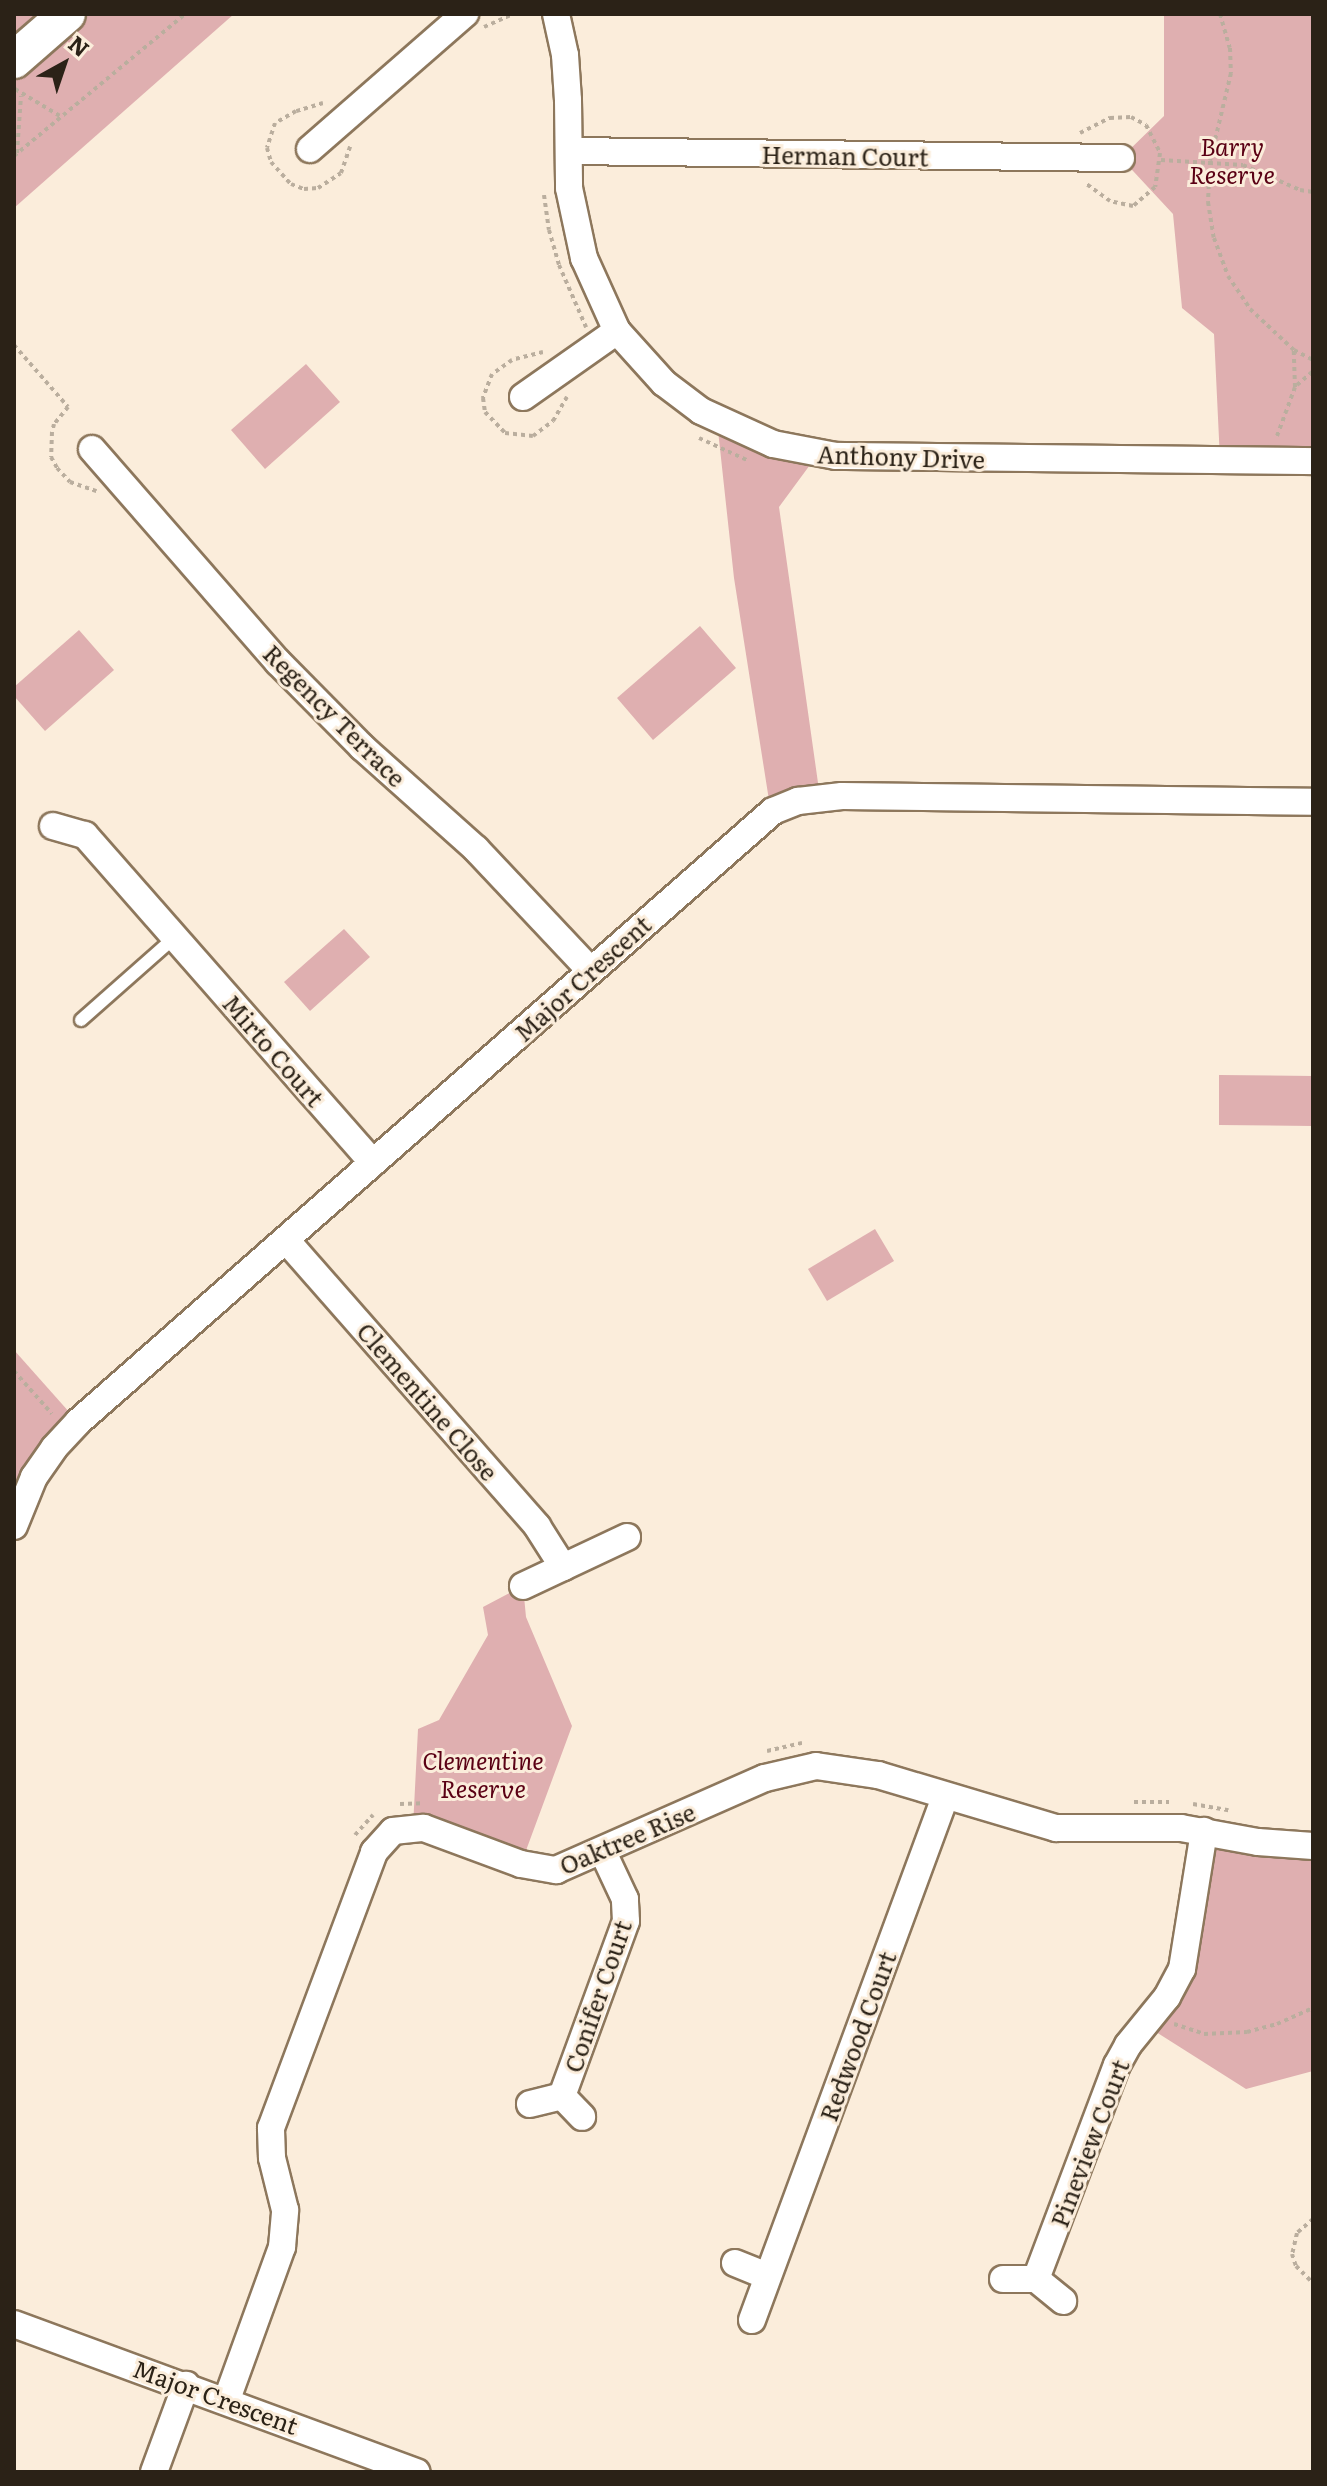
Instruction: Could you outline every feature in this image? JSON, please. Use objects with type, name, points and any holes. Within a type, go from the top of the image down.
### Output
[{"type":"main road","points":[[14,60],[67,14]]},
{"type":"street","points":[[310,149],[465,14]]},
{"type":"street","name":"Anthony Drive","points":[[556,14],[565,55],[569,188],[578,241],[617,331],[664,383],[701,411],[754,438],[810,453],[901,459],[1313,461]]},
{"type":"street","name":"Herman Court","points":[[569,151],[1121,158]]},
{"type":"street","points":[[523,397],[617,331]]},
{"type":"street","name":"Regency Terrace","points":[[92,449],[289,673],[362,747],[476,849],[590,970]]},
{"type":"street","name":"Major Crescent","points":[[14,1526],[34,1477],[65,1435],[763,819],[798,801],[842,796],[1313,802]]},
{"type":"street","name":"Mirto Court","points":[[53,826],[85,835],[373,1163]]},
{"type":"street","name":"Clementine Close","points":[[286,1240],[537,1526],[563,1567]]},
{"type":"street","points":[[523,1586],[627,1537]]},
{"type":"street","name":"Oaktree Rise","points":[[227,2399],[282,2247],[285,2210],[272,2158],[271,2128],[379,1843],[393,1831],[424,1828],[544,1870],[568,1866],[603,1852],[765,1778],[800,1767],[838,1768],[878,1775],[1056,1828],[1204,1831],[1258,1842],[1313,1846]]},
{"type":"street","name":"Redwood Court","points":[[752,2320],[945,1797]]},
{"type":"street","name":"Pineview Court","points":[[1036,2279],[1117,2065],[1128,2045],[1175,1982],[1186,1955],[1204,1831]]},
{"type":"street","name":"Conifer Court","points":[[562,2096],[626,1921],[625,1899],[603,1852]]},
{"type":"street","name":"Conifer Court","points":[[530,2104],[562,2096]]},
{"type":"street","name":"Conifer Court","points":[[562,2096],[582,2117]]},
{"type":"street","points":[[735,2263],[768,2276]]},
{"type":"street","points":[[1003,2279],[1036,2279],[1063,2301]]},
{"type":"street","name":"Major Crescent","points":[[14,2324],[227,2399],[417,2472]]},
{"type":"street","points":[[154,2472],[186,2385]]},
{"type":"lane","points":[[81,1020],[175,937]]},
{"type":"path","points":[[15,155],[60,116],[129,64],[185,14]]},
{"type":"path","points":[[1220,14],[1230,48],[1231,73],[1210,161],[1210,221],[1220,257],[1250,309],[1294,350],[1313,360]]},
{"type":"path","points":[[14,88],[21,96],[60,116]]},
{"type":"path","points":[[15,155],[21,96]]},
{"type":"path","points":[[1161,160],[1243,165],[1300,190],[1313,192]]},
{"type":"path","points":[[14,345],[68,407]]},
{"type":"path","points":[[1289,437],[1277,437],[1295,387],[1294,350]]},
{"type":"path","points":[[1295,387],[1313,371]]},
{"type":"path","points":[[15,1372],[53,1415]]},
{"type":"path","points":[[1313,1914],[1313,1931]]},
{"type":"path","points":[[1156,2010],[1181,2028],[1213,2035],[1262,2030],[1313,2008]]},
{"type":"path","points":[[1313,2219],[1297,2233],[1292,2254],[1296,2266],[1313,2283]]},
{"type":"green space","points":[[14,14],[234,14],[14,208]]},
{"type":"green space","name":"Barry Reserve","points":[[1164,14],[1313,14],[1313,461],[1220,460],[1214,334],[1182,308],[1173,214],[1121,158],[1164,116]]},
{"type":"green space","points":[[306,364],[340,402],[265,469],[231,430]]},
{"type":"green space","points":[[717,421],[818,454],[779,507],[820,797],[771,813],[734,578]]},
{"type":"green space","points":[[700,626],[736,668],[653,740],[617,698]]},
{"type":"green space","points":[[79,630],[114,670],[45,731],[14,696],[14,687]]},
{"type":"green space","points":[[344,929],[370,957],[310,1011],[284,982]]},
{"type":"green space","points":[[1219,1075],[1313,1076],[1313,1126],[1219,1125]]},
{"type":"green space","points":[[875,1229],[894,1261],[827,1301],[808,1269]]},
{"type":"green space","points":[[14,1350],[78,1422],[14,1526]]},
{"type":"green space","name":"Clementine Reserve","points":[[523,1586],[526,1617],[572,1726],[521,1864],[413,1827],[418,1729],[439,1720],[488,1635],[483,1607]]},
{"type":"green space","points":[[1204,1831],[1313,1846],[1313,2071],[1246,2089],[1145,2025],[1167,1997]]}]
